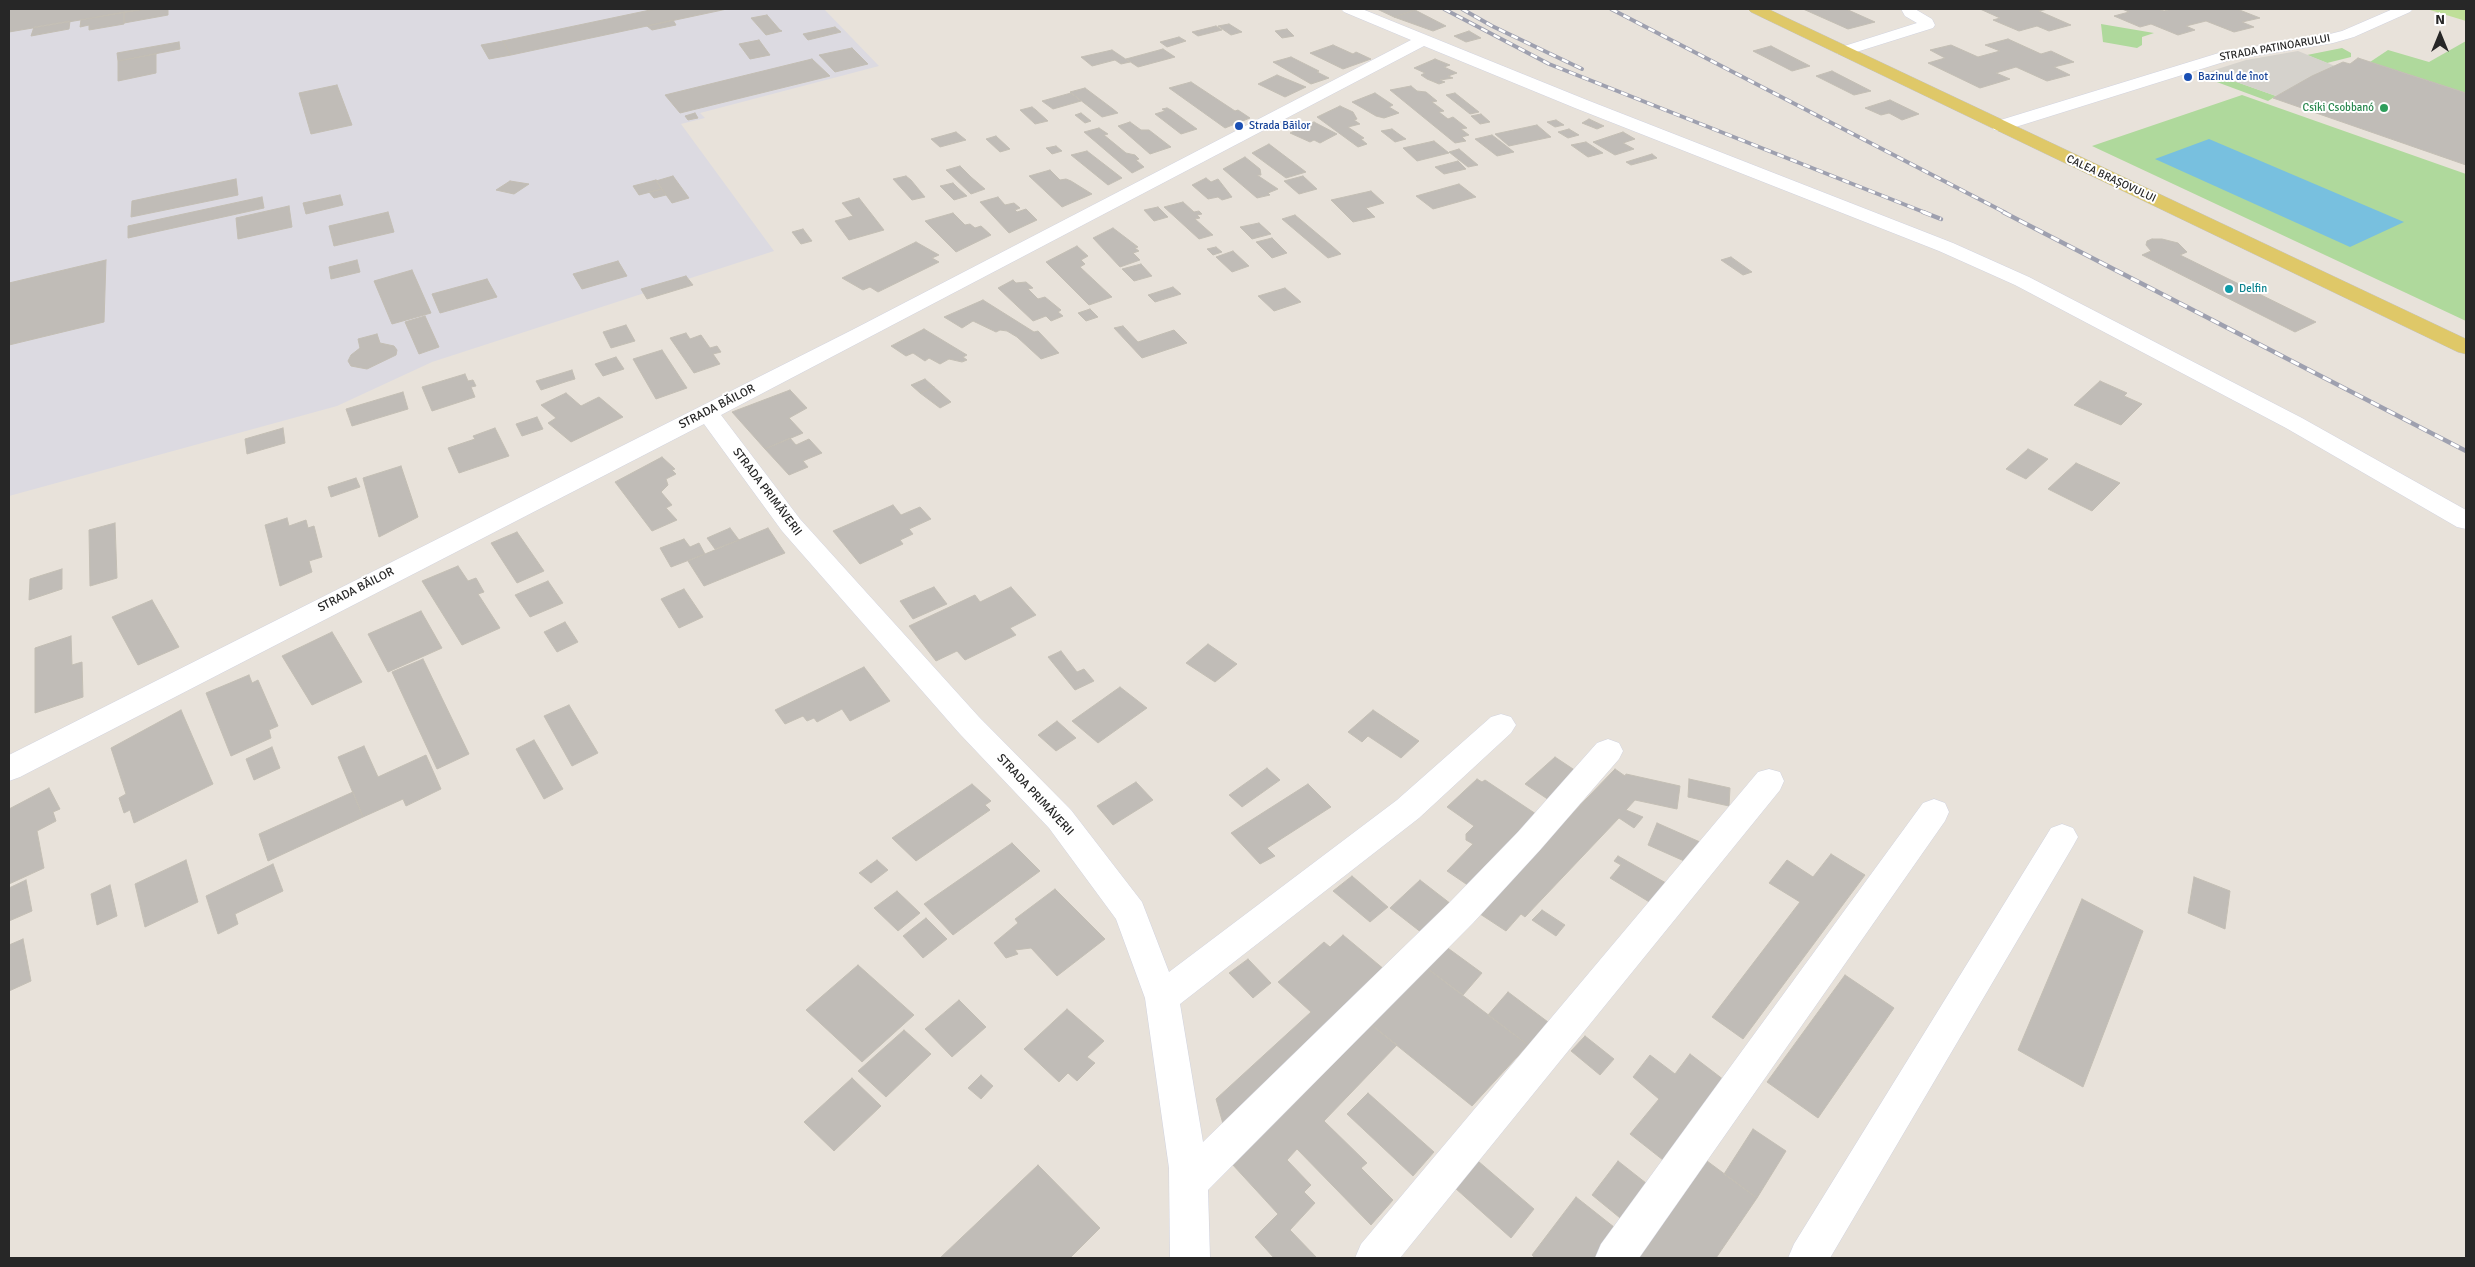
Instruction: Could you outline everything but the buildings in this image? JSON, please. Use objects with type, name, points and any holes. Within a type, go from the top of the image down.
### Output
[{"type":"main road","name":"CALEA BRAȘOVULUI","points":[[1756,9],[2466,347]]},
{"type":"street","points":[[1349,9],[1911,233],[2022,281],[2294,423],[2466,521]]},
{"type":"street","points":[[1844,51],[1926,25],[1926,22],[1910,13],[1908,9]]},
{"type":"street","name":"STRADA PATINOARULUI","points":[[2000,126],[2228,55],[2327,40],[2348,34],[2406,9]]},
{"type":"street","name":"STRADA BĂILOR","points":[[9,769],[708,412],[1183,167],[1423,40]]},
{"type":"street","name":"STRADA PRIMĂVERII","points":[[708,412],[791,525],[969,725],[1060,819],[1130,912],[1162,998],[1189,1182],[1190,1258]]},
{"type":"street","points":[[1162,998],[1408,809],[1501,725]]},
{"type":"street","points":[[1189,1182],[1460,913],[1529,841],[1608,751]]},
{"type":"street","points":[[1375,1258],[1769,781]]},
{"type":"street","points":[[1615,1258],[1934,812]]},
{"type":"street","points":[[1808,1258],[2062,837]]},
{"type":"shaded area","points":[[9,9],[824,9],[879,66],[700,113],[705,118],[681,124],[774,251],[432,362],[337,406],[9,496]]},
{"type":"shaded area","points":[[2298,51],[2335,66],[2276,96],[2208,72],[2246,60]]},
{"type":"green space","points":[[2466,9],[2466,21],[2430,10]]},
{"type":"green space","points":[[2101,24],[2154,33],[2142,37],[2142,45],[2137,48],[2103,42]]},
{"type":"green space","points":[[2466,41],[2466,93],[2370,62],[2388,50],[2429,62]]},
{"type":"green space","points":[[2342,48],[2351,53],[2351,57],[2327,63],[2307,55]]},
{"type":"green space","points":[[2217,75],[2276,96],[2268,101],[2206,78]]},
{"type":"green space","points":[[2242,95],[2466,174],[2466,321],[2092,146]]},
{"type":"water","points":[[2209,139],[2404,222],[2350,247],[2155,159]]},
{"type":"railway","points":[[1444,9],[1549,64],[1926,213]]},
{"type":"railway","points":[[1462,9],[1492,26],[1582,69]]},
{"type":"railway","points":[[1611,9],[2006,213]]},
{"type":"railway","points":[[1923,212],[1941,219]]},
{"type":"railway","points":[[2003,212],[2466,451]]},
{"type":"place","name":"Bazinul de înot","points":[[2188,77]]},
{"type":"place","name":"Csíki Csobbanó","points":[[2384,108]]},
{"type":"place","name":"Strada Băilor","points":[[1239,126]]},
{"type":"place","name":"Delfin","points":[[2229,289]]}]
